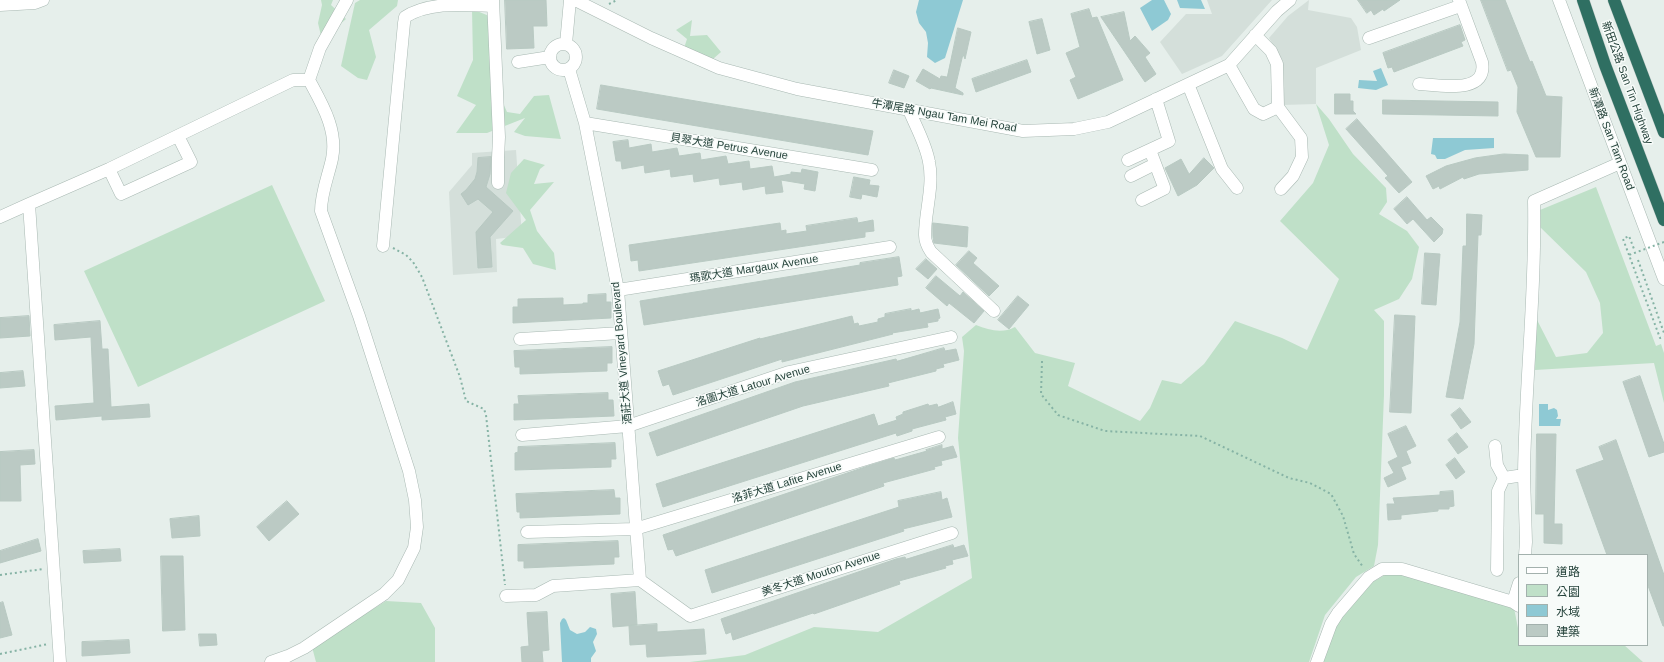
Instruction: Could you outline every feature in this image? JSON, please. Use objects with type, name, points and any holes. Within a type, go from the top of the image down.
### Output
[{"type":"highway","name":"新田公路 San Tin Highway","points":[[1583,0],[1605,65],[1664,220]]},
{"type":"highway","name":"新田公路 San Tin Highway","points":[[1614,0],[1664,132]]},
{"type":"street","points":[[0,5],[35,3],[43,0]]},
{"type":"street","points":[[272,662],[304,648],[384,594],[398,580],[414,548],[418,527],[415,500],[409,471],[359,316],[321,211],[321,198],[332,158],[333,142],[324,108],[309,80],[320,48],[347,0]]},
{"type":"street","points":[[566,44],[570,0]]},
{"type":"street","name":"牛潭尾路 Ngau Tam Mei Road","points":[[575,0],[651,38],[719,68],[797,89],[1023,131],[1057,131],[1108,122],[1156,98],[1229,65],[1277,11],[1290,0]]},
{"type":"street","name":"新潭路 San Tam Road","points":[[1558,0],[1664,279]]},
{"type":"street","points":[[383,245],[405,16],[434,7],[493,3],[500,137],[498,183]]},
{"type":"street","points":[[1369,38],[1460,3],[1482,62],[1483,71],[1481,75],[1475,82],[1466,86],[1419,84]]},
{"type":"street","points":[[1255,35],[1271,51],[1277,64],[1278,107],[1301,138],[1302,157],[1293,176],[1281,189]]},
{"type":"street","points":[[566,44],[573,47],[577,55],[575,63],[569,69],[561,70],[553,66],[550,57],[553,48],[557,45],[566,44]]},
{"type":"street","points":[[518,62],[550,57]]},
{"type":"street","points":[[1229,65],[1254,109],[1263,114],[1278,107]]},
{"type":"street","name":"酒莊大道 Vineyard Boulevard","points":[[569,69],[585,123],[618,290],[640,580]]},
{"type":"street","points":[[0,217],[109,169],[234,107],[293,80],[309,80]]},
{"type":"street","points":[[1188,84],[1222,169],[1237,188]]},
{"type":"street","points":[[1128,160],[1167,142],[1170,139],[1156,98]]},
{"type":"street","points":[[909,110],[924,145],[929,162],[930,195],[924,236],[926,245],[931,252],[994,311]]},
{"type":"street","name":"貝翠大道 Petrus Avenue","points":[[585,123],[872,170]]},
{"type":"street","points":[[109,169],[121,194],[191,162],[178,136]]},
{"type":"street","points":[[1142,200],[1164,189],[1150,150]]},
{"type":"street","points":[[1525,554],[1524,475],[1526,392],[1535,244],[1534,201],[1620,163]]},
{"type":"street","points":[[1131,176],[1155,164]]},
{"type":"street","points":[[29,204],[60,662]]},
{"type":"street","name":"瑪歌大道 Margaux Avenue","points":[[618,290],[890,247]]},
{"type":"street","points":[[520,339],[621,333]]},
{"type":"street","name":"洛圖大道 Latour Avenue","points":[[522,434],[628,426],[789,372],[951,337]]},
{"type":"street","name":"洛菲大道 Lafite Avenue","points":[[527,532],[635,529],[939,437]]},
{"type":"street","points":[[1495,446],[1497,465],[1504,478]]},
{"type":"street","points":[[1504,478],[1524,475]]},
{"type":"street","points":[[1497,570],[1498,491],[1504,478]]},
{"type":"street","name":"美冬大道 Mouton Avenue","points":[[640,580],[690,616],[952,532]]},
{"type":"street","points":[[1317,662],[1334,618],[1369,577],[1382,569],[1402,568],[1516,604],[1518,590]]},
{"type":"street","points":[[506,596],[536,595],[553,586],[640,580]]},
{"type":"path","points":[[1634,249],[1629,236],[1623,239],[1660,338],[1664,337]]},
{"type":"path","points":[[1629,255],[1664,242]]},
{"type":"path","points":[[383,245],[406,255],[413,262],[422,277],[460,377],[466,401],[484,409],[486,415],[506,596]]},
{"type":"path","points":[[1638,260],[1664,333]]},
{"type":"path","points":[[1042,361],[1041,394],[1058,415],[1105,432],[1200,436],[1289,478],[1310,483],[1331,494],[1343,516],[1354,554],[1369,577]]},
{"type":"path","points":[[0,575],[54,568]]},
{"type":"path","points":[[0,654],[59,642]]},
{"type":"shaded area","points":[[1207,0],[1272,0],[1222,56],[1182,74],[1160,42],[1186,14],[1212,14]]},
{"type":"shaded area","points":[[1309,0],[1308,10],[1351,18],[1357,27],[1361,50],[1316,68],[1316,104],[1282,105],[1283,62],[1269,38],[1288,16]]},
{"type":"shaded area","points":[[516,150],[522,236],[496,239],[497,272],[453,275],[449,192],[472,165],[472,153]]},
{"type":"green space","points":[[321,0],[333,0],[331,5],[346,19],[322,40],[318,23],[322,5]]},
{"type":"green space","points":[[360,0],[398,0],[397,6],[369,30],[376,57],[367,80],[358,78],[341,66],[355,3]]},
{"type":"green space","points":[[472,9],[499,20],[490,74],[507,112],[520,114],[534,96],[549,95],[561,139],[525,136],[514,132],[525,118],[487,133],[456,133],[476,105],[457,96],[473,60]]},
{"type":"green space","points":[[692,20],[690,36],[707,35],[721,52],[713,59],[684,48],[687,39],[676,30]]},
{"type":"green space","points":[[1316,104],[1329,119],[1353,154],[1386,188],[1387,202],[1379,214],[1407,231],[1419,247],[1412,279],[1399,299],[1374,310],[1384,321],[1384,395],[1378,545],[1374,566],[1356,577],[1325,615],[1309,662],[690,662],[745,655],[814,627],[878,632],[972,578],[958,438],[964,351],[962,337],[976,325],[991,330],[1000,331],[1015,327],[1035,353],[1075,363],[1068,386],[1140,421],[1150,408],[1162,380],[1181,384],[1204,364],[1235,321],[1282,338],[1307,350],[1339,279],[1280,221],[1313,183],[1329,145]]},
{"type":"green space","points":[[524,159],[545,165],[540,169],[534,184],[554,182],[530,210],[537,231],[554,253],[556,270],[533,264],[523,248],[502,245],[500,243],[526,220],[506,193],[511,173]]},
{"type":"green space","points":[[272,185],[325,301],[138,387],[84,271]]},
{"type":"green space","points":[[1596,187],[1656,346],[1661,344],[1664,353],[1664,403],[1654,363],[1535,370],[1536,318],[1556,357],[1587,353],[1603,333],[1600,303],[1586,272],[1540,227],[1540,210]]},
{"type":"green space","points":[[1402,574],[1514,608],[1518,628],[1518,646],[1625,646],[1643,662],[1321,662],[1336,622],[1371,583],[1385,575]]},
{"type":"green space","points":[[386,601],[421,603],[435,628],[435,662],[316,662],[312,647]]},
{"type":"water","points":[[919,0],[963,0],[945,58],[935,63],[927,57],[928,43],[926,32],[919,23],[916,12]]},
{"type":"water","points":[[1152,0],[1164,0],[1171,14],[1168,20],[1152,31],[1140,8]]},
{"type":"water","points":[[1177,0],[1201,0],[1205,9],[1180,8]]},
{"type":"water","points":[[1381,68],[1388,85],[1376,90],[1358,88],[1359,80],[1377,81],[1373,71]]},
{"type":"water","points":[[1433,138],[1494,138],[1494,148],[1465,150],[1445,159],[1437,159],[1435,155],[1431,154]]},
{"type":"water","points":[[1539,404],[1548,404],[1548,410],[1554,408],[1557,410],[1558,416],[1556,419],[1561,419],[1560,426],[1539,426]]},
{"type":"water","points":[[564,618],[570,630],[577,634],[585,632],[590,627],[596,629],[597,634],[593,642],[596,651],[591,658],[591,662],[562,662],[560,623]]},
{"type":"building","points":[[505,0],[546,0],[547,26],[533,26],[534,48],[507,49]]},
{"type":"building","points":[[1358,0],[1400,0],[1384,11],[1383,9],[1374,15],[1371,10],[1367,13]]},
{"type":"building","points":[[1481,0],[1505,0],[1530,62],[1532,61],[1546,96],[1562,97],[1560,157],[1536,157],[1517,112],[1518,87],[1511,70],[1508,71]]},
{"type":"building","points":[[1089,9],[1092,18],[1097,17],[1123,80],[1078,99],[1070,80],[1076,77],[1066,53],[1080,47],[1071,14]]},
{"type":"building","points":[[1124,12],[1130,41],[1135,36],[1150,53],[1145,57],[1156,74],[1145,82],[1101,17]]},
{"type":"building","points":[[1042,19],[1050,50],[1037,54],[1029,22]]},
{"type":"building","points":[[1460,25],[1465,40],[1461,42],[1463,46],[1394,72],[1392,67],[1388,68],[1383,53]]},
{"type":"building","points":[[958,28],[971,32],[965,59],[963,54],[955,88],[963,93],[963,95],[930,89],[916,81],[923,69],[940,79],[941,76],[947,77]]},
{"type":"building","points":[[1027,60],[1031,72],[976,92],[972,79]]},
{"type":"building","points":[[894,70],[909,76],[904,88],[889,83]]},
{"type":"building","points":[[601,85],[873,131],[868,155],[597,109]]},
{"type":"building","points":[[1335,94],[1350,94],[1350,101],[1353,101],[1353,111],[1356,114],[1335,114]]},
{"type":"building","points":[[1383,100],[1498,102],[1498,116],[1383,114]]},
{"type":"building","points":[[1357,119],[1412,182],[1399,193],[1385,178],[1388,176],[1346,129]]},
{"type":"building","points":[[628,140],[629,148],[651,144],[652,152],[677,148],[679,156],[700,153],[701,160],[726,156],[728,164],[749,161],[750,169],[772,166],[774,177],[791,174],[791,172],[801,173],[802,169],[818,172],[815,191],[804,189],[805,184],[781,180],[783,192],[766,194],[765,186],[743,190],[742,182],[720,185],[719,178],[694,182],[693,174],[671,177],[670,169],[645,173],[644,165],[622,169],[621,161],[616,161],[613,142]]},
{"type":"building","points":[[1504,154],[1528,155],[1528,170],[1479,174],[1464,179],[1463,177],[1440,189],[1439,186],[1433,189],[1426,176],[1446,166],[1475,158]]},
{"type":"building","points":[[491,157],[490,174],[486,187],[513,211],[490,237],[492,267],[478,268],[476,232],[493,212],[478,199],[468,205],[461,194],[475,179],[478,158]]},
{"type":"building","points":[[1204,158],[1214,168],[1197,185],[1178,196],[1165,168],[1181,159],[1189,174]]},
{"type":"building","points":[[854,177],[870,180],[869,185],[879,186],[877,197],[862,194],[861,199],[850,197]]},
{"type":"building","points":[[1407,197],[1427,220],[1431,217],[1443,229],[1442,234],[1434,242],[1413,219],[1407,224],[1394,209]]},
{"type":"building","points":[[1467,214],[1482,215],[1481,235],[1478,235],[1474,344],[1463,399],[1446,397],[1460,322],[1463,246],[1466,246]]},
{"type":"building","points":[[857,218],[858,223],[873,220],[874,231],[865,232],[865,237],[639,271],[638,260],[631,261],[629,245],[780,223],[781,231],[786,230],[786,234],[807,231],[806,226]]},
{"type":"building","points":[[933,223],[968,227],[967,247],[934,243]]},
{"type":"building","points":[[969,251],[977,258],[973,263],[999,286],[989,296],[956,265]]},
{"type":"building","points":[[1425,253],[1440,254],[1436,305],[1422,304]]},
{"type":"building","points":[[899,257],[902,276],[897,277],[898,285],[644,325],[640,301],[860,265],[860,263]]},
{"type":"building","points":[[926,259],[937,269],[928,279],[916,269]]},
{"type":"building","points":[[936,276],[960,296],[963,292],[984,311],[974,323],[949,303],[947,306],[926,288]]},
{"type":"building","points":[[606,294],[606,302],[611,302],[611,318],[513,323],[513,307],[518,307],[518,299],[563,298],[563,305],[583,304],[588,303],[588,295]]},
{"type":"building","points":[[1018,296],[1029,305],[1009,329],[998,320]]},
{"type":"building","points":[[911,309],[911,311],[919,309],[920,313],[938,309],[940,318],[938,321],[927,323],[928,327],[892,333],[893,334],[782,362],[782,359],[673,395],[669,384],[663,386],[658,371],[760,338],[852,316],[854,324],[858,323],[859,326],[878,322],[878,319],[885,317],[885,314]]},
{"type":"building","points":[[1395,315],[1415,316],[1411,413],[1390,412]]},
{"type":"building","points":[[29,316],[30,336],[0,338],[0,318]]},
{"type":"building","points":[[100,321],[102,349],[108,349],[111,407],[149,404],[150,417],[102,420],[102,416],[56,420],[55,406],[94,403],[91,337],[55,340],[54,325]]},
{"type":"building","points":[[612,347],[612,363],[607,363],[607,371],[520,374],[520,367],[515,367],[514,351]]},
{"type":"building","points":[[944,348],[945,351],[956,349],[959,360],[943,364],[944,367],[936,369],[936,371],[888,383],[889,386],[803,406],[657,456],[649,433],[795,382],[896,359],[897,361]]},
{"type":"building","points":[[23,371],[25,386],[0,388],[0,373]]},
{"type":"building","points":[[1640,376],[1664,444],[1664,452],[1649,457],[1623,382]]},
{"type":"building","points":[[608,393],[608,400],[613,400],[614,416],[514,420],[514,404],[519,404],[518,396]]},
{"type":"building","points":[[953,402],[956,414],[945,417],[946,420],[912,429],[912,431],[897,436],[896,433],[663,507],[656,484],[874,414],[878,426],[897,420],[896,417],[903,414],[903,412],[928,404],[929,406],[937,404],[938,407]]},
{"type":"building","points":[[1460,408],[1471,422],[1461,429],[1451,415]]},
{"type":"building","points":[[1406,426],[1416,446],[1406,451],[1411,463],[1401,467],[1406,479],[1388,487],[1384,478],[1394,473],[1388,462],[1398,457],[1388,434]]},
{"type":"building","points":[[1457,433],[1468,447],[1458,454],[1448,440]]},
{"type":"building","points":[[1537,434],[1556,434],[1554,524],[1562,524],[1562,544],[1544,543],[1544,514],[1536,514]]},
{"type":"building","points":[[1616,440],[1664,575],[1664,626],[1648,586],[1648,554],[1607,554],[1576,470],[1604,460],[1599,447]]},
{"type":"building","points":[[615,443],[616,459],[611,459],[611,467],[515,470],[515,453],[518,452],[518,447]]},
{"type":"building","points":[[942,445],[942,449],[953,446],[957,457],[941,461],[942,465],[934,467],[935,469],[883,483],[884,486],[676,556],[673,549],[668,550],[663,535],[868,466],[894,458],[895,460],[927,451],[926,450]]},
{"type":"building","points":[[34,450],[35,464],[20,465],[21,501],[0,501],[0,452]]},
{"type":"building","points":[[1455,458],[1465,472],[1456,479],[1446,465]]},
{"type":"building","points":[[614,490],[615,498],[620,498],[620,514],[520,518],[520,512],[517,512],[516,494]]},
{"type":"building","points":[[1453,491],[1454,506],[1449,507],[1449,509],[1438,509],[1438,511],[1401,515],[1401,519],[1388,520],[1387,504],[1395,504],[1393,498],[1440,495],[1440,492]]},
{"type":"building","points":[[941,492],[942,500],[947,498],[952,517],[903,529],[904,531],[712,593],[705,570],[899,507],[898,501]]},
{"type":"building","points":[[287,501],[299,514],[269,541],[257,527]]},
{"type":"building","points":[[199,516],[200,536],[172,538],[170,519]]},
{"type":"building","points":[[38,539],[41,551],[0,563],[0,551]]},
{"type":"building","points":[[618,541],[619,557],[614,557],[614,564],[524,568],[524,561],[518,561],[518,545]]},
{"type":"building","points":[[953,545],[954,548],[964,545],[968,556],[952,560],[953,564],[945,566],[946,568],[899,581],[900,584],[733,640],[731,632],[726,634],[721,619],[896,559],[905,557],[906,559]]},
{"type":"building","points":[[120,549],[121,561],[84,563],[83,551]]},
{"type":"building","points":[[161,556],[183,556],[185,630],[163,631]]},
{"type":"building","points":[[635,592],[637,625],[613,627],[611,594]]},
{"type":"building","points":[[3,602],[12,635],[0,638],[0,603]]},
{"type":"building","points":[[547,612],[549,650],[542,651],[543,662],[522,662],[521,647],[529,646],[527,613]]},
{"type":"building","points":[[657,624],[657,632],[704,629],[706,654],[647,657],[646,644],[630,645],[629,626]]},
{"type":"building","points":[[199,634],[216,634],[217,645],[200,646]]},
{"type":"building","points":[[129,640],[130,653],[82,656],[82,642]]}]
